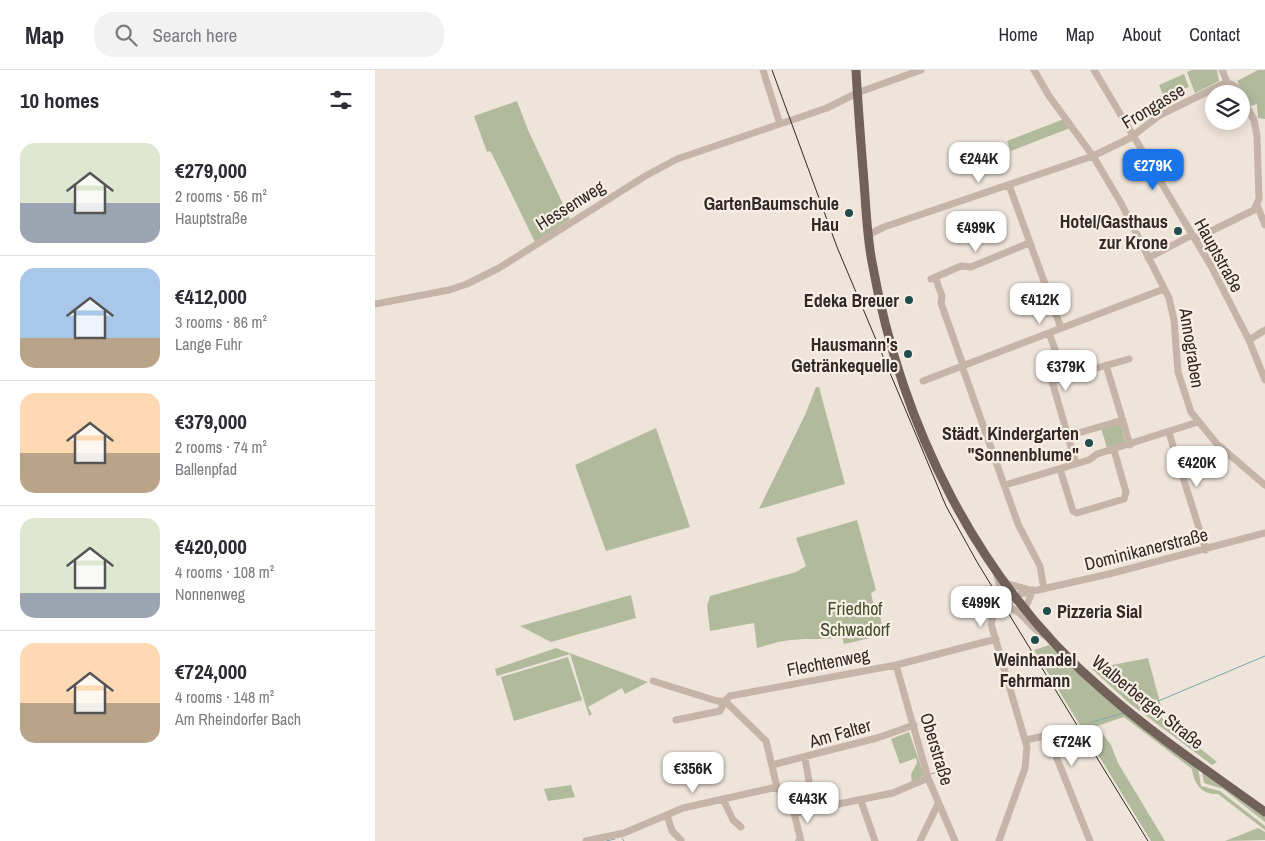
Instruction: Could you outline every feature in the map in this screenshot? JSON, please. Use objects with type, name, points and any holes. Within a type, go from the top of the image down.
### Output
[{"type":"main road","name":"Walberberger Straße","points":[[856,70],[868,235],[884,323],[904,387],[951,497],[1003,586],[1015,597],[1049,637],[1104,691],[1265,812]]},
{"type":"street","points":[[763,70],[780,124]]},
{"type":"street","name":"Hessenweg","points":[[375,304],[449,290],[467,284],[499,268],[639,180],[677,159],[827,108],[857,93],[921,70]]},
{"type":"street","name":"Annograben","points":[[1035,70],[1049,96],[1093,156],[1121,203],[1164,289],[1173,313],[1180,383],[1191,412],[1217,444],[1265,484]]},
{"type":"street","name":"Hauptstraße","points":[[1094,70],[1194,237],[1249,340],[1265,380]]},
{"type":"street","points":[[1222,70],[1227,82],[1232,85]]},
{"type":"street","name":"Frongasse","points":[[868,235],[884,227],[1093,156],[1134,135],[1160,115],[1227,82]]},
{"type":"street","points":[[1250,112],[1254,120],[1257,136],[1260,177],[1257,206],[1265,225]]},
{"type":"street","points":[[1009,185],[1061,328]]},
{"type":"street","points":[[1148,258],[1254,210],[1257,206]]},
{"type":"street","points":[[1029,243],[971,267],[961,266],[933,278],[942,296],[941,303],[1018,524],[1040,566],[1044,589]]},
{"type":"street","points":[[923,381],[1164,289]]},
{"type":"street","points":[[1249,340],[1265,330]]},
{"type":"street","points":[[1049,333],[1065,377]]},
{"type":"street","points":[[1076,464],[1052,381],[1129,359]]},
{"type":"street","points":[[1106,365],[1130,445]]},
{"type":"street","points":[[1068,436],[1123,420]]},
{"type":"street","points":[[1005,485],[1061,469],[1199,422]]},
{"type":"street","points":[[1169,433],[1206,550]]},
{"type":"street","points":[[1061,469],[1073,511],[1077,513],[1124,499],[1126,492],[1114,450]]},
{"type":"street","name":"Dominikanerstraße","points":[[1003,586],[1033,590],[1044,589],[1206,550],[1265,533]]},
{"type":"street","points":[[999,841],[1025,768],[1027,756],[1026,740],[991,620],[1001,607],[1003,586]]},
{"type":"street","points":[[1025,609],[1033,590]]},
{"type":"street","name":"Dominikanerstraße","points":[[1001,607],[1015,597],[1033,590]]},
{"type":"street","points":[[1001,607],[1021,612],[1039,634],[1049,637]]},
{"type":"street","name":"Flechtenweg","points":[[676,720],[720,711],[725,701],[731,696],[896,665],[996,639]]},
{"type":"street","name":"Oberstraße","points":[[896,665],[928,778],[955,841]]},
{"type":"street","points":[[653,681],[717,701],[725,701],[761,734],[766,741],[777,787],[794,814],[801,841]]},
{"type":"street","name":"Am Falter","points":[[772,765],[805,758],[914,726]]},
{"type":"street","points":[[1026,740],[1044,736],[1050,741],[1090,841]]},
{"type":"street","points":[[805,758],[814,810]]},
{"type":"street","points":[[794,814],[893,793],[928,778]]},
{"type":"street","points":[[586,841],[619,838],[683,808],[777,787]]},
{"type":"street","points":[[723,799],[733,820],[741,827]]},
{"type":"street","points":[[861,801],[875,841]]},
{"type":"street","points":[[919,841],[938,804]]},
{"type":"street","points":[[667,815],[672,830],[681,840]]},
{"type":"green space","points":[[1192,70],[1217,70],[1219,81],[1211,85],[1205,85],[1205,88],[1195,93],[1187,72]]},
{"type":"green space","points":[[1258,70],[1265,70],[1265,119],[1258,118],[1257,104],[1250,106],[1250,85],[1239,85],[1237,81]]},
{"type":"green space","points":[[1184,74],[1189,87],[1164,97],[1159,85]]},
{"type":"green space","points":[[517,101],[528,130],[570,219],[535,242],[492,154],[490,151],[487,152],[474,116]]},
{"type":"green space","points":[[1064,119],[1070,128],[1011,151],[1007,141]]},
{"type":"green space","points":[[816,387],[819,387],[845,484],[759,509],[805,415]]},
{"type":"green space","points":[[1120,422],[1125,442],[1107,448],[1101,428]]},
{"type":"green space","points":[[656,428],[690,527],[606,551],[575,465]]},
{"type":"green space","name":"Friedhof Schwadorf","points":[[857,520],[876,590],[871,593],[875,611],[879,611],[884,635],[844,644],[842,637],[798,639],[757,648],[754,623],[710,631],[707,606],[710,596],[796,572],[806,566],[796,538]]},
{"type":"green space","points":[[631,595],[636,618],[551,642],[520,626]]},
{"type":"green space","points":[[1049,645],[1106,696],[1198,768],[1201,786],[1220,791],[1265,826],[1265,830],[1218,794],[1207,793],[1200,788],[1192,769],[1124,717],[1097,726],[1111,745],[1118,763],[1165,841],[1151,841],[1034,650]]},
{"type":"green space","points":[[556,648],[648,682],[625,694],[622,688],[588,707],[592,714],[589,716],[570,654],[497,676],[495,669]]},
{"type":"green space","points":[[568,657],[582,700],[514,721],[501,677]]},
{"type":"green space","points":[[1148,658],[1161,706],[1161,717],[1217,762],[1212,765],[1129,703],[1092,669]]},
{"type":"green space","points":[[909,732],[924,775],[912,783],[911,774],[917,763],[916,758],[900,764],[891,739]]},
{"type":"green space","points":[[1202,772],[1225,786],[1265,817],[1265,822],[1223,789],[1204,783]]},
{"type":"green space","points":[[571,785],[575,797],[548,801],[544,789]]},
{"type":"green space","points":[[1258,828],[1265,832],[1265,840],[1225,841]]},
{"type":"waterway","points":[[1156,702],[1265,656]]},
{"type":"waterway","points":[[1092,722],[1124,713]]},
{"type":"waterway","points":[[1052,735],[1071,729]]},
{"type":"waterway","points":[[931,774],[951,767]]},
{"type":"waterway","points":[[606,841],[615,839]]},
{"type":"tram line","points":[[772,70],[837,247],[946,506],[977,562],[1148,841]]},
{"type":"place","name":"GartenBaumschule Hau","points":[[849,213]]},
{"type":"place","name":"Hotel/Gasthaus zur Krone","points":[[1178,231]]},
{"type":"place","name":"Edeka Breuer","points":[[909,300]]},
{"type":"place","name":"Hausmann's Getränkequelle","points":[[908,354]]},
{"type":"place","name":"Städt. Kindergarten \"Sonnenblume\"","points":[[1089,443]]},
{"type":"place","name":"Pizzeria Sial","points":[[1047,611]]},
{"type":"place","name":"Weinhandel Fehrmann","points":[[1035,640]]}]
